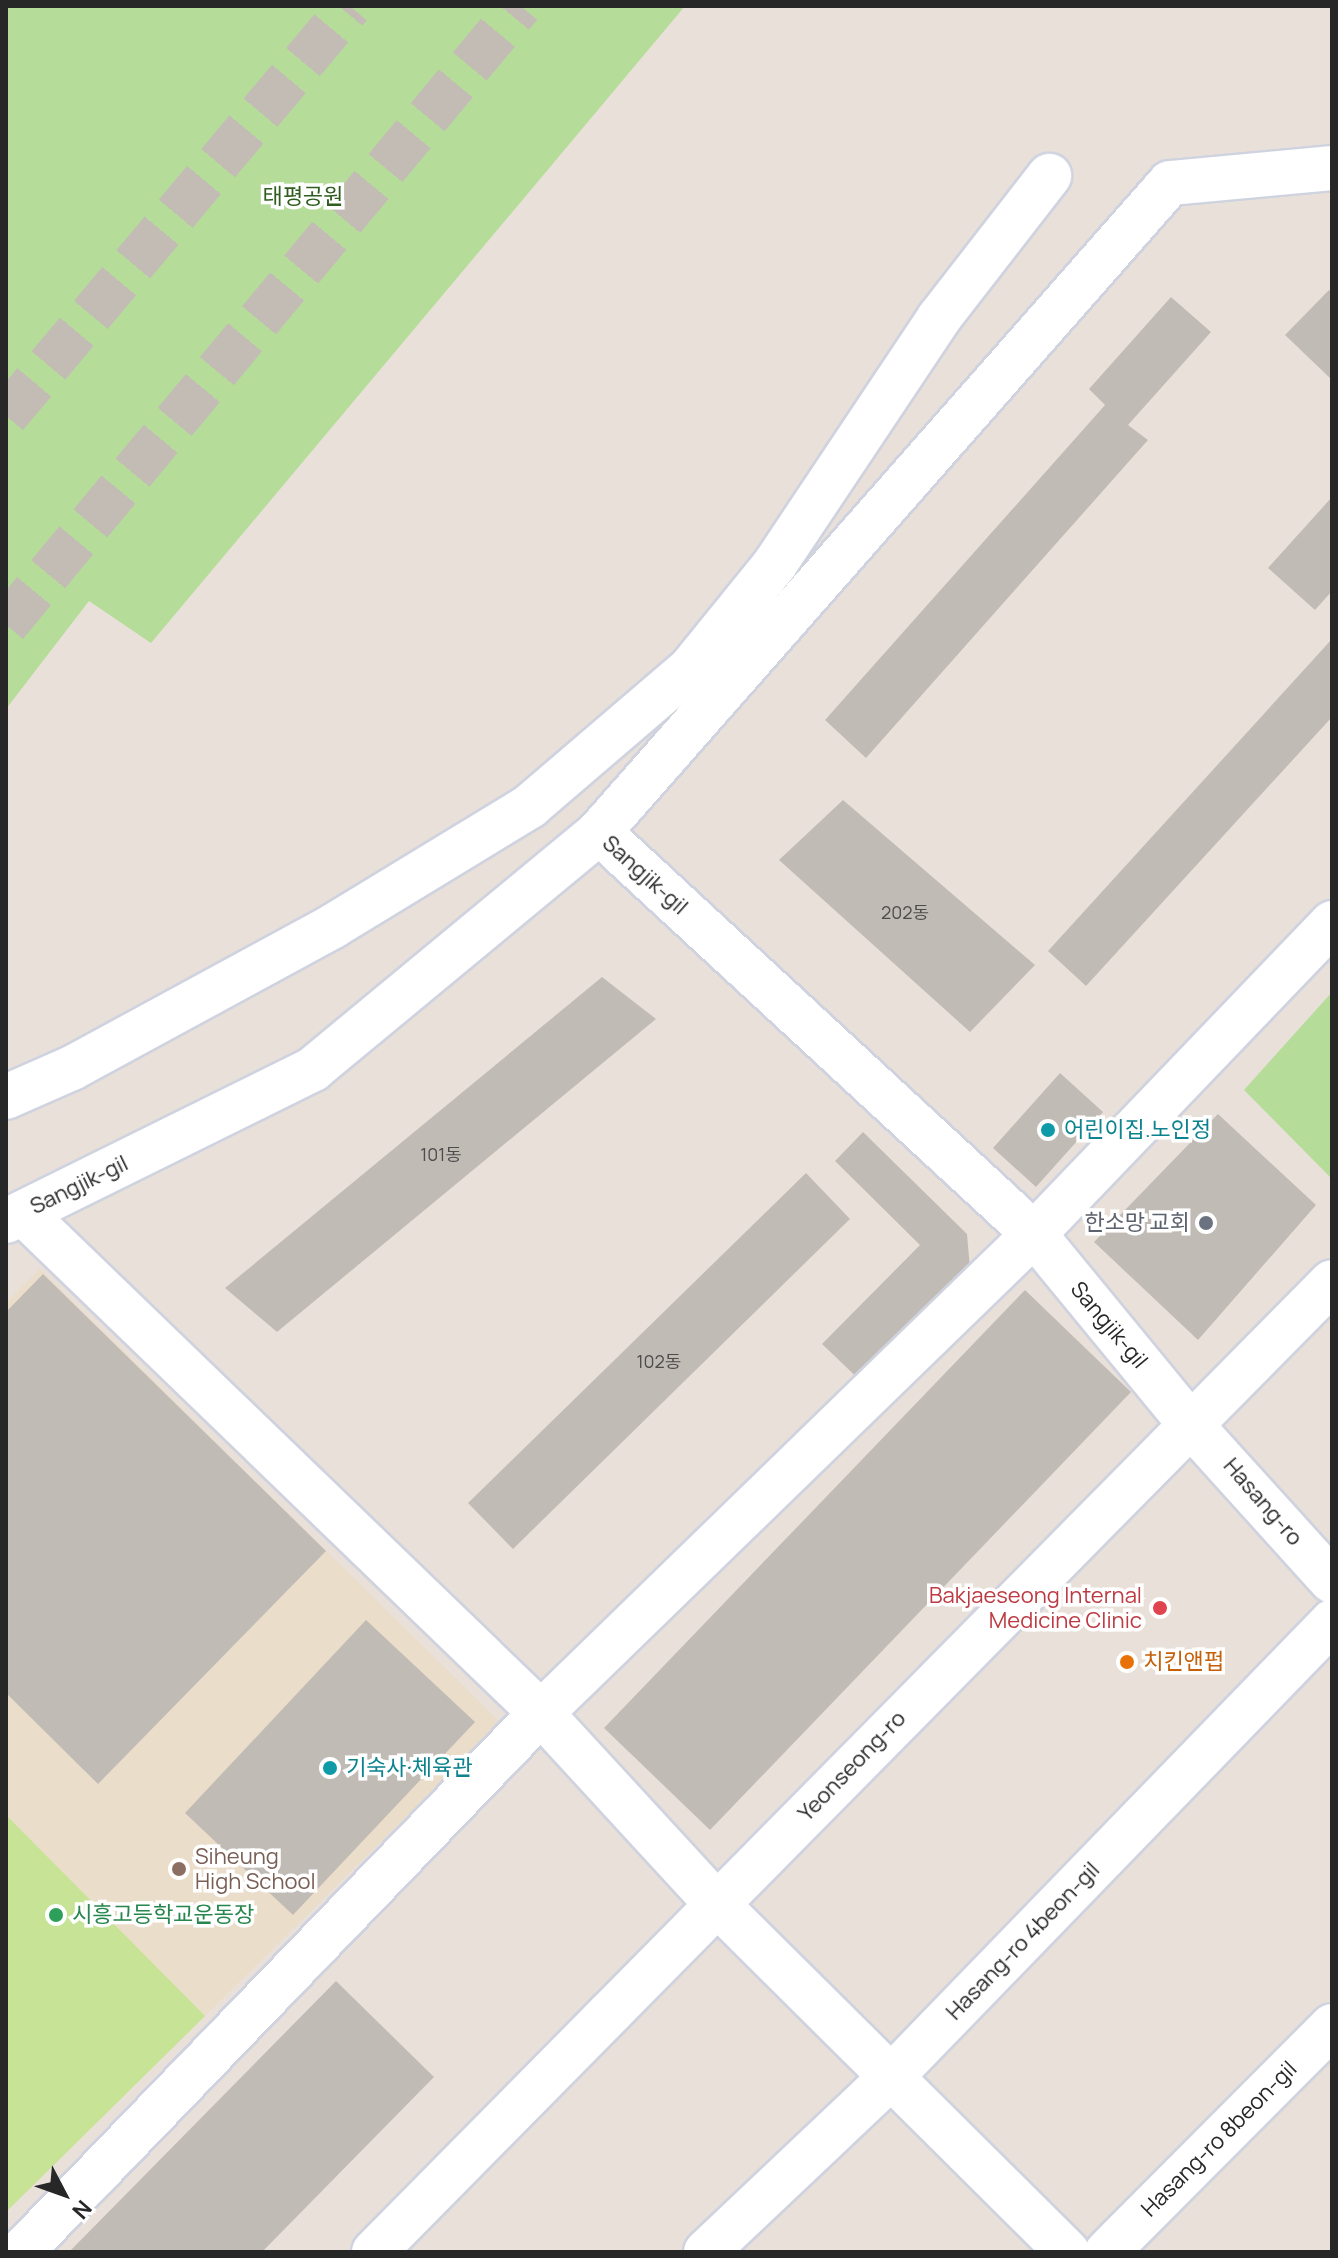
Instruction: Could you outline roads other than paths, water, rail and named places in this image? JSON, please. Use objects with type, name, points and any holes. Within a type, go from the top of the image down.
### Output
[{"type":"street","points":[[599,832],[1170,183],[1332,168]]},
{"type":"street","points":[[6,1097],[72,1068],[319,933],[530,806],[690,669],[775,564],[939,318],[1049,176]]},
{"type":"street","name":"Sangjik-gil","points":[[15,1217],[313,1069],[599,832],[1034,1234],[1191,1425]]},
{"type":"street","points":[[21,2252],[541,1713],[1034,1234],[1332,923]]},
{"type":"street","points":[[15,1217],[541,1713],[716,1903],[1067,2252]]},
{"type":"street","name":"Yeonseong-ro","points":[[374,2252],[1332,1282]]},
{"type":"street","name":"Hasang-ro","points":[[1191,1425],[1332,1581]]},
{"type":"street","name":"Hasang-ro 4beon-gil","points":[[706,2252],[891,2077],[1332,1622]]},
{"type":"street","name":"Hasang-ro 8beon-gil","points":[[1107,2252],[1332,2026]]},
{"type":"tunnel","points":[[6,416],[350,6]]},
{"type":"tunnel","points":[[6,625],[520,6]]},
{"type":"place","name":"어린이집.노인정","points":[[1048,1130]]},
{"type":"place","name":"한소망 교회","points":[[1206,1223]]},
{"type":"place","name":"Bakjaeseong Internal Medicine Clinic","points":[[1160,1608]]},
{"type":"place","name":"치킨앤펍","points":[[1127,1662]]},
{"type":"place","name":"기숙사·체육관","points":[[330,1768]]},
{"type":"place","name":"Siheung High School","points":[[179,1869]]},
{"type":"place","name":"시흥고등학교운동장","points":[[56,1915]]},
{"type":"park label","name":"태평공원","points":[[303,197]]}]
